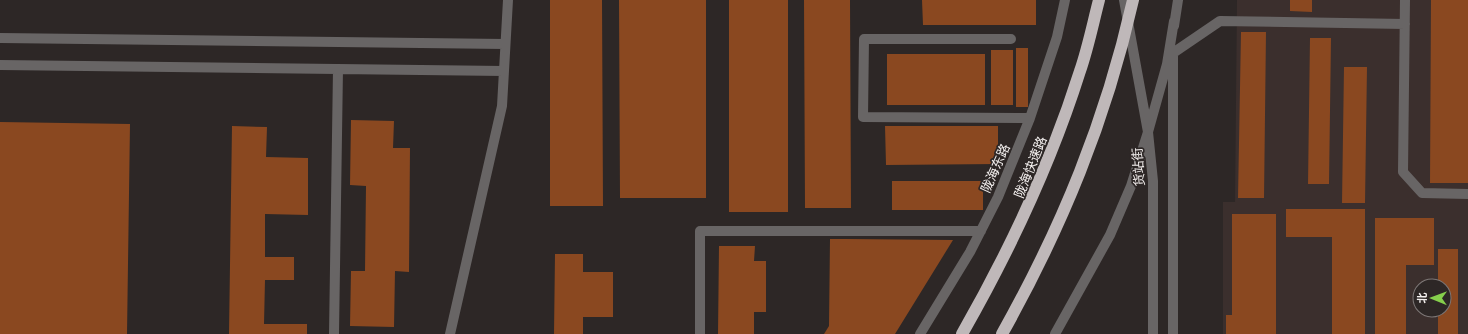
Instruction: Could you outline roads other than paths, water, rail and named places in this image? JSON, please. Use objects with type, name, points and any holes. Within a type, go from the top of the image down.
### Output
[{"type":"highway","name":"陇海快速路","points":[[962,334],[991,284],[1037,188],[1081,69],[1099,0]]},
{"type":"highway","points":[[1002,334],[1021,301],[1058,224],[1092,142],[1108,97],[1133,0]]},
{"type":"street","points":[[450,334],[502,106],[508,0]]},
{"type":"street","name":"陇海东路","points":[[920,334],[970,252],[998,197],[1030,118],[1057,37],[1065,0]]},
{"type":"street","name":"货站街","points":[[1124,0],[1148,132],[1153,181],[1153,334]]},
{"type":"street","points":[[1056,334],[1110,235],[1132,186],[1167,64],[1178,0]]},
{"type":"street","points":[[1405,0],[1403,172],[1422,193],[1468,194]]},
{"type":"street","points":[[1173,334],[1174,20]]},
{"type":"street","points":[[1173,53],[1220,21],[1405,24]]},
{"type":"street","points":[[0,38],[505,44]]},
{"type":"street","points":[[1011,39],[864,39],[863,117],[1030,118]]},
{"type":"street","points":[[0,65],[504,71]]},
{"type":"street","points":[[334,334],[338,69]]},
{"type":"street","points":[[700,334],[700,231],[981,231]]}]
